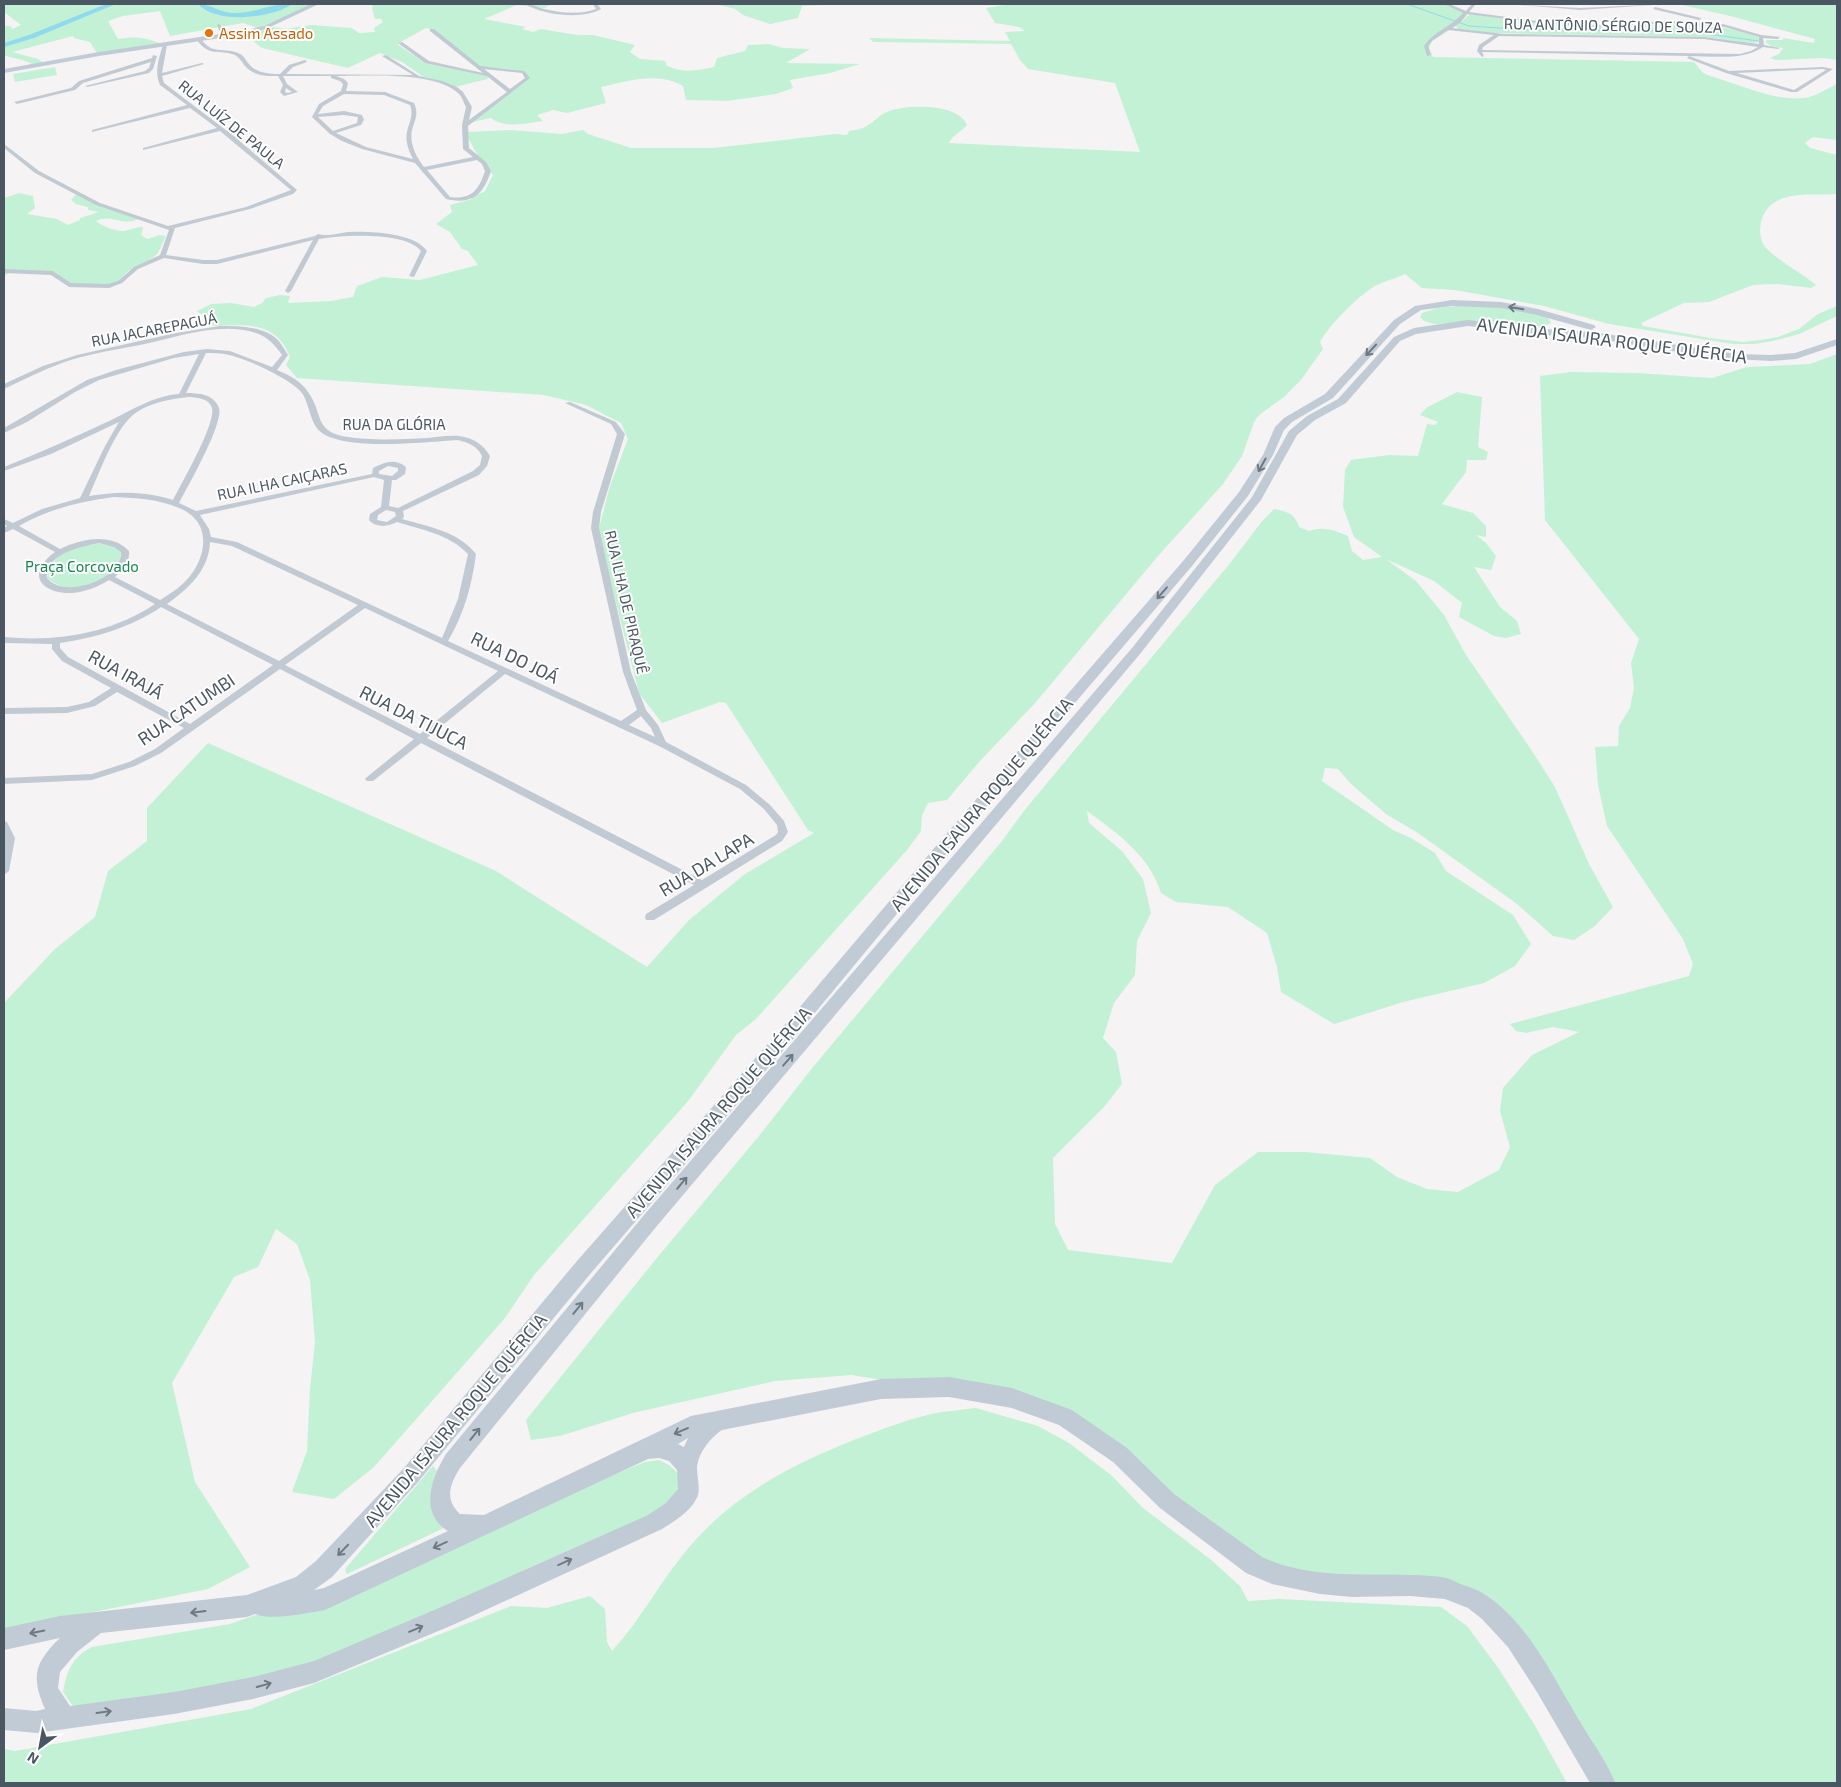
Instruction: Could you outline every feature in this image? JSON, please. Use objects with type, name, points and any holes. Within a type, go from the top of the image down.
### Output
[{"type":"main road","points":[[4,71],[99,54],[164,48],[184,42],[260,29],[316,4]]},
{"type":"main road","name":"AVENIDA ISAURA ROQUE QUÉRCIA","points":[[247,1606],[303,1585],[324,1569],[410,1475],[590,1260],[794,1026],[952,837],[1188,563],[1248,488],[1268,455],[1279,429],[1299,413],[1329,396],[1397,322],[1410,312],[1427,306],[1452,303],[1484,303],[1538,312],[1602,330],[1728,350],[1790,348],[1837,331]]},
{"type":"main road","points":[[1427,306],[1417,317],[1425,323],[1441,326]]},
{"type":"main road","points":[[1535,331],[1549,326],[1551,321],[1538,312]]},
{"type":"main road","name":"AVENIDA ISAURA ROQUE QUÉRCIA","points":[[484,1525],[466,1525],[453,1522],[444,1511],[439,1499],[440,1485],[453,1461],[650,1221],[1142,644],[1257,498],[1293,433],[1311,418],[1342,401],[1397,339],[1414,331],[1468,323],[1535,331],[1584,333],[1714,355],[1744,357],[1796,356],[1837,342]]},
{"type":"main road","points":[[647,1449],[663,1439],[692,1426],[881,1389],[921,1386],[949,1387],[1012,1398],[1065,1417],[1120,1455],[1167,1501],[1254,1565],[1272,1573],[1320,1583],[1352,1586],[1410,1585],[1445,1588],[1475,1600],[1490,1611],[1516,1639],[1545,1684],[1602,1783]]},
{"type":"main road","points":[[4,1719],[36,1722],[174,1702],[253,1688],[314,1672],[447,1616],[655,1522],[674,1510],[688,1494],[687,1468],[692,1452],[708,1427],[718,1420]]},
{"type":"main road","name":"AVENIDA ISAURA ROQUE QUÉRCIA","points":[[4,1639],[60,1628],[247,1606],[288,1605],[325,1598],[647,1449],[657,1446],[666,1448],[675,1453],[687,1468]]},
{"type":"main road","points":[[65,1718],[49,1698],[44,1684],[51,1664],[68,1645],[95,1624]]},
{"type":"street","points":[[527,4],[583,19],[600,9],[595,4]]},
{"type":"street","points":[[1446,4],[1467,13],[1538,22],[1597,26],[1697,21]]},
{"type":"street","points":[[1429,55],[1426,46],[1430,40],[1458,22],[1474,4]]},
{"type":"street","points":[[1510,4],[1580,9],[1665,4]]},
{"type":"street","points":[[1635,4],[1697,21],[1730,26],[1761,36],[1778,38]]},
{"type":"street","points":[[559,13],[592,12]]},
{"type":"street","points":[[204,48],[207,43],[220,35],[219,26]]},
{"type":"street","name":"RUA ANTÔNIO SÉRGIO DE SOUZA","points":[[1447,29],[1499,34],[1704,38],[1778,48]]},
{"type":"street","points":[[432,30],[479,70],[491,76]]},
{"type":"street","points":[[1482,57],[1481,46],[1499,34]]},
{"type":"street","points":[[1480,51],[1683,55],[1740,54],[1754,52],[1762,46],[1761,36]]},
{"type":"street","points":[[200,39],[204,48],[210,51],[236,54],[242,58],[248,67],[259,73],[280,76],[327,74],[407,76],[440,82],[460,93],[469,107],[465,125],[466,149],[479,158],[488,172],[480,191],[467,198],[448,198],[417,162],[409,142],[409,132],[416,112],[412,104],[385,94],[344,92],[320,106],[314,116]]},
{"type":"street","points":[[400,43],[427,62],[485,71],[493,68]]},
{"type":"street","points":[[17,102],[147,72],[151,69],[158,52],[164,48]]},
{"type":"street","name":"RUA LUÍZ DE PAULA","points":[[164,48],[159,80],[162,84],[294,190],[286,195],[256,205],[172,228]]},
{"type":"street","points":[[1583,53],[1587,58]]},
{"type":"street","points":[[1683,55],[1728,72],[1795,91],[1831,70],[1828,68],[1728,72]]},
{"type":"street","points":[[1692,55],[1696,60]]},
{"type":"street","points":[[384,56],[420,77]]},
{"type":"street","points":[[73,89],[80,82],[154,59]]},
{"type":"street","points":[[280,76],[292,66],[305,61]]},
{"type":"street","points":[[160,75],[202,64]]},
{"type":"street","points":[[465,125],[528,78],[520,70],[493,68],[479,70]]},
{"type":"street","points":[[485,71],[509,91]]},
{"type":"street","points":[[407,76],[414,72]]},
{"type":"street","points":[[327,74],[342,80],[346,84],[344,92]]},
{"type":"street","points":[[342,80],[342,77],[347,74]]},
{"type":"street","points":[[280,76],[285,85]]},
{"type":"street","points":[[94,132],[190,106]]},
{"type":"street","points":[[468,112],[481,113]]},
{"type":"street","points":[[314,116],[344,113],[360,116],[359,124],[332,134]]},
{"type":"street","points":[[314,116],[332,134],[364,148],[417,162]]},
{"type":"street","points":[[145,149],[220,129]]},
{"type":"street","points":[[4,146],[37,172],[98,204],[172,228],[163,256]]},
{"type":"street","points":[[423,169],[479,158]]},
{"type":"street","points":[[4,271],[52,273],[69,285],[109,286],[120,282],[136,268],[163,256],[203,262],[217,262],[318,236],[380,234],[414,242],[421,246],[424,251],[412,276]]},
{"type":"street","points":[[288,291],[318,236]]},
{"type":"street","name":"RUA JACAREPAGUÁ","points":[[4,387],[45,367],[84,354],[222,327],[251,330],[274,338],[281,346],[285,355],[273,370]]},
{"type":"street","points":[[182,395],[203,352]]},
{"type":"street","name":"RUA DA GLÓRIA","points":[[4,430],[20,423],[66,394],[97,378],[174,356],[203,352],[230,353],[273,370],[295,382],[304,390],[310,400],[317,423],[333,437],[354,440],[458,438],[475,442],[483,449],[486,456],[483,466],[476,473],[399,510]]},
{"type":"street","points":[[4,469],[48,452],[159,400],[182,395],[207,399],[214,404],[216,410],[212,428],[175,503]]},
{"type":"street","name":"RUA ILHA DE PIRAQUÊ","points":[[568,403],[614,423],[621,434],[597,512],[595,528],[627,672],[642,711],[655,727],[662,744]]},
{"type":"street","points":[[83,500],[112,440],[128,415]]},
{"type":"street","points":[[103,426],[120,429]]},
{"type":"street","points":[[396,464],[402,467],[400,474],[388,479],[382,479],[375,475],[376,470],[383,466],[396,464]]},
{"type":"street","name":"RUA ILHA CAIÇARAS","points":[[194,514],[375,475]]},
{"type":"street","points":[[385,508],[388,479]]},
{"type":"street","points":[[4,531],[44,511],[83,500],[132,496],[152,497],[175,503],[194,514],[206,531],[208,545],[203,562],[193,577],[180,590],[162,604],[123,624],[98,633],[56,642],[4,640]]},
{"type":"street","points":[[397,520],[400,517],[399,510],[385,508],[374,514],[373,520],[383,524],[397,520],[456,538],[472,554],[471,566],[463,593],[451,630],[444,641]]},
{"type":"street","points":[[4,521],[60,552]]},
{"type":"street","name":"RUA DO JOÁ","points":[[207,538],[234,544],[662,744],[743,788],[767,807],[781,824],[783,832],[780,838]]},
{"type":"street","points":[[100,541],[121,547],[126,553],[126,560],[122,568],[111,578],[74,590],[50,587],[44,582],[42,575],[44,567],[60,552],[80,544],[100,541]]},
{"type":"street","name":"RUA DA TIJUCA","points":[[111,578],[514,785],[702,885]]},
{"type":"street","name":"RUA CATUMBI","points":[[4,781],[92,777],[132,764],[158,751],[364,605]]},
{"type":"street","name":"RUA IRAJÁ","points":[[56,642],[56,649],[65,659],[190,728]]},
{"type":"street","points":[[370,779],[504,671]]},
{"type":"street","points":[[4,711],[67,710],[92,704],[117,688]]},
{"type":"street","points":[[622,726],[642,711]]},
{"type":"street","points":[[4,825],[10,838],[4,871]]},
{"type":"street","name":"RUA DA LAPA","points":[[650,917],[780,838]]},
{"type":"green space","points":[[4,4],[317,4],[258,28],[243,23],[170,36],[160,11],[123,16],[108,21],[118,39],[140,38],[161,44],[97,53],[90,42],[74,38],[73,36],[12,52],[38,59],[44,63],[34,65],[4,55],[4,26],[11,26],[12,29],[21,25],[4,12]]},
{"type":"green space","points":[[373,4],[552,4],[544,8],[517,5],[484,19],[526,27],[522,29],[533,32],[541,29],[577,35],[593,35],[635,45],[630,52],[640,59],[665,61],[667,66],[684,70],[714,67],[717,58],[745,51],[748,45],[769,44],[783,48],[810,49],[786,63],[860,64],[830,73],[790,80],[793,88],[776,94],[727,101],[686,100],[683,86],[673,81],[653,78],[632,80],[601,87],[606,103],[567,113],[553,110],[537,115],[543,121],[509,124],[491,118],[472,122],[527,78],[524,72],[479,67],[432,30],[426,28],[397,44],[425,63],[491,76],[487,79],[455,87],[422,76],[402,62],[380,53],[348,68],[262,48],[244,34],[274,27],[286,29],[310,25],[352,28],[359,33],[375,32],[374,28],[383,22],[381,19],[375,19],[372,9]]},
{"type":"green space","points":[[700,4],[841,4],[802,6],[798,18],[770,24],[743,15],[735,9],[720,5]]},
{"type":"green space","points":[[1010,4],[1444,4],[1468,14],[1458,25],[1470,14],[1578,26],[1695,25],[1737,31],[1758,37],[1760,42],[1752,43],[1705,37],[1489,33],[1458,29],[1456,26],[1432,41],[1429,48],[1433,57],[1694,62],[1703,73],[1710,76],[1773,96],[1786,98],[1809,97],[1837,84],[1837,140],[1813,137],[1805,143],[1810,148],[1837,155],[1837,194],[1792,196],[1782,199],[1765,211],[1760,225],[1761,239],[1766,248],[1816,285],[1811,288],[1777,284],[1753,285],[1709,302],[1684,303],[1641,323],[1643,326],[1743,342],[1778,337],[1799,329],[1818,314],[1837,306],[1837,316],[1799,334],[1773,341],[1755,344],[1733,344],[1609,324],[1544,306],[1455,290],[1422,288],[1405,274],[1378,284],[1368,291],[1352,304],[1330,327],[1320,342],[1323,349],[1300,381],[1284,397],[1259,415],[1254,422],[1242,456],[1223,484],[1158,556],[1036,702],[980,761],[947,800],[928,803],[922,815],[921,831],[907,850],[756,1019],[736,1035],[689,1100],[534,1275],[505,1318],[374,1467],[334,1499],[292,1492],[307,1451],[310,1389],[315,1342],[310,1280],[297,1244],[276,1229],[258,1267],[234,1277],[172,1383],[195,1482],[250,1567],[208,1589],[4,1630],[4,1003],[55,949],[95,917],[108,871],[147,841],[147,808],[208,743],[496,871],[647,967],[689,920],[745,874],[814,833],[808,830],[726,703],[720,702],[662,723],[639,693],[598,532],[610,486],[628,439],[621,423],[586,405],[544,395],[297,378],[286,365],[290,357],[284,345],[269,331],[238,325],[214,326],[197,311],[211,304],[231,303],[254,307],[262,303],[266,298],[280,295],[290,296],[288,303],[331,301],[353,297],[357,286],[382,277],[420,280],[478,265],[468,251],[462,249],[450,232],[436,224],[452,212],[450,205],[472,199],[485,191],[493,175],[479,158],[465,132],[510,130],[562,134],[583,130],[588,134],[631,148],[713,148],[835,134],[847,135],[849,131],[864,127],[887,112],[896,109],[931,107],[953,113],[962,118],[967,125],[949,143],[1140,152],[1115,83],[1028,69],[1020,60],[1011,44],[873,42],[869,38],[1010,41],[1005,32],[1025,31],[1019,27],[995,23],[986,8]]},
{"type":"green space","points":[[1678,4],[1837,4],[1837,60],[1823,58],[1776,60],[1770,58],[1779,54],[1783,48],[1771,46],[1765,42],[1767,40],[1783,40],[1783,38],[1814,43],[1815,39]]},
{"type":"green space","points":[[55,67],[57,75],[15,82],[13,74]]},
{"type":"green space","points":[[19,193],[33,196],[35,208],[27,214],[57,219],[68,225],[80,220],[80,218],[99,212],[88,210],[88,207],[76,204],[71,200],[76,194],[96,204],[138,219],[127,222],[107,218],[96,221],[98,223],[123,231],[143,227],[141,235],[147,239],[160,235],[166,236],[158,253],[151,259],[128,271],[117,282],[110,285],[73,285],[55,272],[14,270],[4,276],[4,198]]},
{"type":"green space","points":[[1493,306],[1543,315],[1551,323],[1541,328],[1501,322],[1434,324],[1424,321],[1420,317],[1422,313],[1438,308]]},
{"type":"green space","points":[[1837,354],[1837,1783],[1603,1783],[1545,1684],[1475,1600],[1272,1573],[1065,1417],[921,1386],[851,1375],[775,1381],[633,1413],[560,1436],[531,1440],[526,1420],[656,1259],[759,1136],[813,1067],[1231,562],[1263,520],[1274,509],[1283,511],[1293,516],[1299,527],[1309,531],[1329,529],[1348,536],[1352,551],[1363,560],[1382,557],[1354,537],[1343,507],[1345,470],[1351,460],[1389,455],[1418,456],[1427,424],[1435,425],[1438,422],[1420,415],[1426,408],[1457,392],[1482,397],[1478,447],[1488,452],[1486,460],[1467,460],[1466,472],[1442,504],[1473,513],[1486,526],[1486,537],[1476,535],[1486,543],[1496,556],[1491,570],[1474,567],[1500,607],[1517,621],[1521,634],[1506,638],[1494,636],[1459,617],[1462,603],[1434,581],[1386,559],[1416,581],[1444,615],[1466,655],[1555,787],[1589,864],[1613,907],[1595,926],[1574,940],[1553,936],[1517,904],[1418,833],[1386,814],[1351,784],[1338,769],[1325,768],[1322,781],[1393,830],[1411,838],[1435,853],[1446,871],[1513,915],[1531,944],[1515,966],[1484,983],[1403,1002],[1334,1024],[1281,992],[1277,967],[1267,933],[1228,907],[1176,902],[1161,893],[1156,880],[1141,857],[1121,837],[1087,811],[1089,823],[1122,851],[1143,879],[1151,913],[1137,941],[1135,975],[1114,1003],[1103,1038],[1116,1052],[1122,1084],[1104,1107],[1053,1158],[1055,1224],[1068,1250],[1172,1263],[1215,1185],[1258,1152],[1305,1152],[1370,1158],[1397,1177],[1427,1189],[1458,1192],[1499,1170],[1510,1147],[1500,1111],[1503,1088],[1532,1055],[1579,1032],[1553,1027],[1526,1033],[1516,1031],[1510,1024],[1689,976],[1693,964],[1683,939],[1607,826],[1598,785],[1595,747],[1618,746],[1619,726],[1630,708],[1634,687],[1631,663],[1639,639],[1545,520],[1540,376],[1571,372],[1637,373],[1712,378],[1747,367],[1810,364]]},
{"type":"green space","name":"Praça Corcovado","points":[[103,543],[111,544],[121,551],[119,568],[110,574],[92,583],[74,588],[56,584],[47,578],[49,569],[54,561],[68,551]]},
{"type":"green space","points":[[976,1408],[1038,1426],[1069,1443],[1111,1475],[1143,1508],[1210,1559],[1240,1586],[1248,1601],[1279,1599],[1441,1607],[1467,1626],[1499,1669],[1534,1724],[1567,1783],[4,1783],[4,1749],[15,1751],[251,1709],[511,1606],[547,1608],[590,1596],[605,1609],[607,1642],[612,1651],[631,1628],[682,1556],[700,1535],[719,1516],[762,1485],[833,1448],[886,1428],[931,1414]]},
{"type":"green space","points":[[659,1460],[674,1469],[678,1474],[679,1485],[670,1506],[526,1569],[490,1589],[276,1677],[81,1710],[72,1705],[63,1692],[66,1678],[75,1660],[92,1647],[230,1624],[256,1615],[277,1611],[645,1462]]},
{"type":"green space","points":[[433,1466],[441,1476],[444,1528],[347,1574],[346,1568]]},
{"type":"waterway","points":[[4,45],[32,36],[112,4]]},
{"type":"waterway","points":[[201,4],[214,12],[232,15],[261,12],[288,4]]},
{"type":"waterway","points":[[1407,4],[1469,26],[1530,30],[1687,31],[1758,41]]},
{"type":"place","name":"Assim Assado","points":[[209,33]]}]
